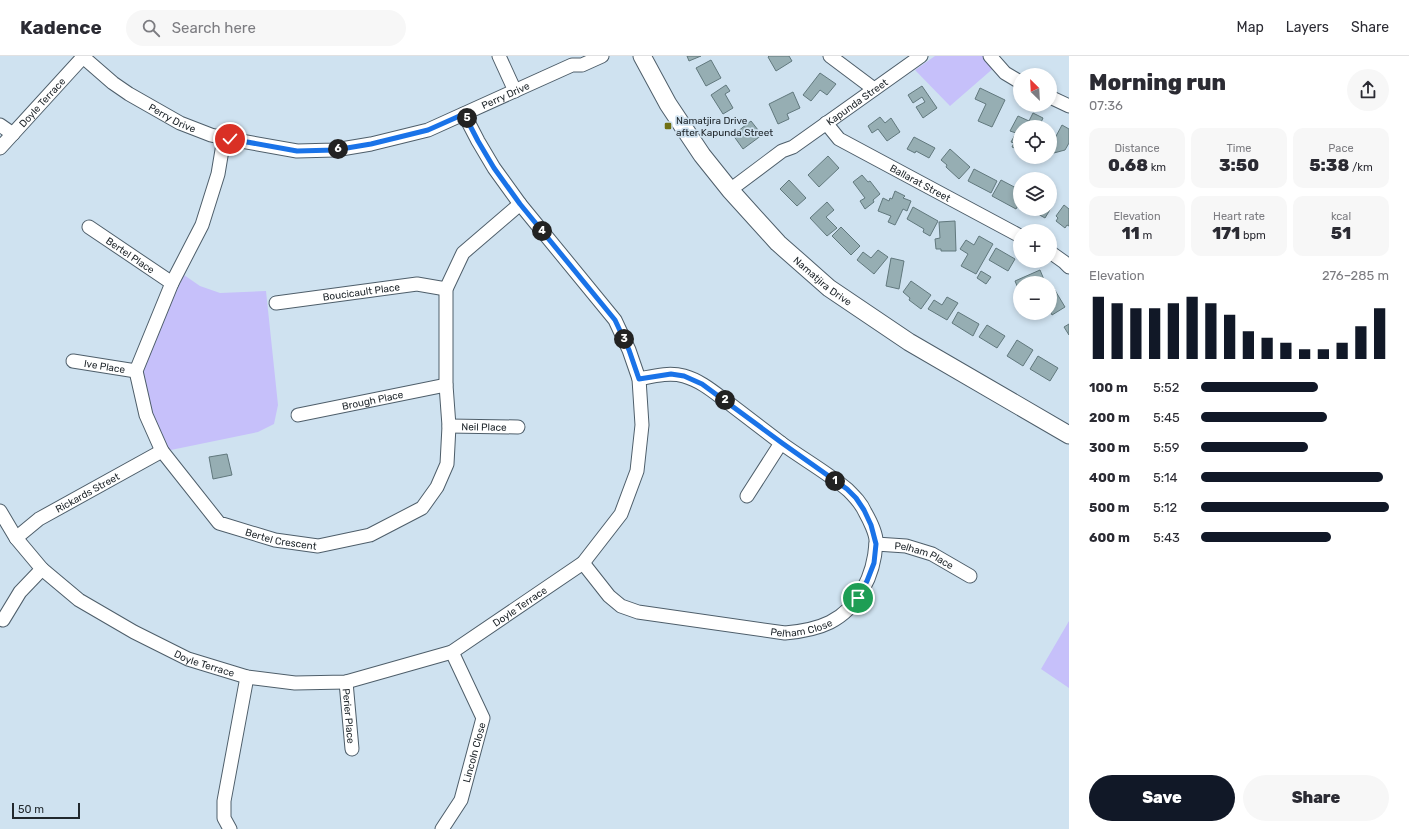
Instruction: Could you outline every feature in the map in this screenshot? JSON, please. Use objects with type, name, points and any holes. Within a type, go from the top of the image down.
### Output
[{"type":"main road","points":[[628,56],[644,60]]},
{"type":"main road","name":"Namatjira Drive","points":[[644,60],[668,104],[692,140],[732,194],[778,243],[829,288],[909,342],[1069,435]]},
{"type":"street","name":"Perry Drive","points":[[82,56],[113,83],[180,123],[211,135],[297,151],[335,150],[371,144],[428,130],[515,91],[576,60],[582,65],[602,56]]},
{"type":"street","name":"Doyle Terrace","points":[[0,148],[82,56]]},
{"type":"street","points":[[499,56],[515,91]]},
{"type":"street","points":[[830,56],[874,89]]},
{"type":"street","name":"Kapunda Street","points":[[732,194],[782,151],[793,147],[921,56]]},
{"type":"street","points":[[990,56],[1005,73],[1013,78]]},
{"type":"street","points":[[1057,100],[1069,106]]},
{"type":"street","name":"Doyle Terrace","points":[[0,511],[16,538],[42,569],[79,600],[134,632],[188,659],[247,677],[295,683],[346,682],[452,652],[582,563],[621,514],[637,471],[642,425],[639,379],[629,350],[615,320],[520,204],[494,168],[464,114]]},
{"type":"street","name":"Ballarat Street","points":[[826,123],[839,138],[1013,232]]},
{"type":"street","points":[[0,125],[13,134]]},
{"type":"street","points":[[136,371],[172,283],[202,225],[218,174],[224,138]]},
{"type":"street","name":"Bertel Crescent","points":[[136,371],[146,415],[162,451],[219,523],[276,540],[318,546],[370,535],[422,508],[437,488],[447,464],[449,426],[446,386],[446,289],[463,253],[520,204]]},
{"type":"street","name":"Bertel Place","points":[[89,227],[172,283]]},
{"type":"street","points":[[1057,257],[1069,267]]},
{"type":"street","name":"Boucicault Place","points":[[276,303],[417,284],[446,289]]},
{"type":"street","name":"Ive Place","points":[[72,361],[136,371]]},
{"type":"street","name":"Pelham Close","points":[[582,563],[615,601],[621,606],[638,612],[785,633],[823,626],[843,614],[858,598],[874,563],[876,544],[871,525],[856,498],[847,489],[702,384],[684,376],[671,374],[639,379]]},
{"type":"street","name":"Brough Place","points":[[298,415],[446,386]]},
{"type":"street","name":"Neil Place","points":[[449,426],[518,427]]},
{"type":"street","points":[[747,496],[782,443]]},
{"type":"street","name":"Rickards Street","points":[[16,538],[39,519],[162,451]]},
{"type":"street","name":"Pelham Place","points":[[876,544],[906,546],[932,554],[970,576]]},
{"type":"street","points":[[3,620],[20,592],[42,569]]},
{"type":"street","name":"Lincoln Close","points":[[442,829],[461,800],[483,718],[452,652]]},
{"type":"street","points":[[230,829],[224,818],[224,801],[247,677]]},
{"type":"street","name":"Perier Place","points":[[346,682],[352,749]]},
{"type":"shaded area","points":[[935,56],[987,56],[996,66],[950,106],[915,70]]},
{"type":"shaded area","points":[[184,275],[200,286],[220,293],[266,291],[278,405],[274,424],[258,432],[166,451],[148,415],[138,370]]},
{"type":"shaded area","points":[[1069,621],[1069,688],[1041,669]]},
{"type":"building","points":[[687,56],[701,56],[689,61]]},
{"type":"building","points":[[789,56],[792,61],[776,71],[768,57]]},
{"type":"building","points":[[711,60],[721,78],[706,86],[696,68]]},
{"type":"building","points":[[820,73],[836,84],[827,95],[820,90],[811,101],[803,95]]},
{"type":"building","points":[[726,85],[730,91],[725,94],[733,108],[723,114],[711,95]]},
{"type":"building","points":[[922,86],[937,108],[923,118],[916,107],[925,102],[922,97],[913,103],[908,95]]},
{"type":"building","points":[[980,88],[1005,100],[992,127],[978,121],[986,104],[975,99]]},
{"type":"building","points":[[793,92],[800,108],[787,114],[789,119],[778,124],[769,104]]},
{"type":"building","points":[[1033,113],[1043,118],[1042,120],[1030,120]]},
{"type":"building","points":[[1018,116],[1027,120],[1016,120]]},
{"type":"building","points":[[880,117],[885,123],[891,118],[900,132],[887,141],[878,129],[872,133],[868,126]]},
{"type":"building","points":[[751,121],[762,135],[743,149],[733,135]]},
{"type":"building","points":[[1062,125],[1069,129],[1069,143],[1065,150],[1057,152],[1057,134]]},
{"type":"building","points":[[914,137],[935,148],[929,158],[916,151],[915,153],[907,149]]},
{"type":"building","points":[[950,149],[970,167],[959,179],[941,160]]},
{"type":"building","points":[[828,156],[839,168],[819,187],[808,175]]},
{"type":"building","points":[[974,169],[997,181],[991,193],[968,181]]},
{"type":"building","points":[[862,175],[868,182],[870,181],[880,194],[873,200],[874,202],[865,209],[860,201],[865,198],[853,182]]},
{"type":"building","points":[[789,180],[806,198],[797,206],[780,189]]},
{"type":"building","points":[[1001,180],[1013,186],[1013,207],[992,196]]},
{"type":"building","points":[[895,191],[905,196],[903,198],[911,201],[907,211],[903,209],[895,225],[888,222],[891,216],[878,211],[883,198],[889,201],[890,198],[892,199]]},
{"type":"building","points":[[827,202],[834,210],[826,217],[837,228],[827,236],[810,218]]},
{"type":"building","points":[[1064,205],[1069,209],[1069,226],[1067,225],[1065,228],[1056,221],[1058,218],[1056,216]]},
{"type":"building","points":[[913,207],[938,221],[930,236],[923,232],[924,229],[907,219]]},
{"type":"building","points":[[955,221],[956,251],[941,251],[941,249],[936,249],[935,239],[940,238],[939,222]]},
{"type":"building","points":[[841,227],[860,246],[851,255],[832,236]]},
{"type":"building","points":[[979,236],[993,244],[976,274],[961,266],[968,254],[960,249],[966,240],[974,245]]},
{"type":"building","points":[[996,248],[1013,258],[1013,262],[1008,271],[989,260]]},
{"type":"building","points":[[878,250],[888,257],[874,274],[857,260],[863,252],[871,258]]},
{"type":"building","points":[[891,258],[904,261],[899,289],[886,286]]},
{"type":"building","points":[[1040,270],[1042,276],[1026,276]]},
{"type":"building","points":[[981,271],[991,277],[986,284],[977,278]]},
{"type":"building","points":[[911,281],[931,295],[921,309],[909,300],[910,298],[903,292]]},
{"type":"building","points":[[1057,294],[1065,307],[1057,312]]},
{"type":"building","points":[[947,297],[958,303],[947,320],[928,309],[934,300],[942,305]]},
{"type":"building","points":[[958,312],[979,324],[973,336],[952,323]]},
{"type":"building","points":[[1069,324],[1069,335],[1064,327]]},
{"type":"building","points":[[987,325],[1005,336],[997,348],[979,337]]},
{"type":"building","points":[[1017,340],[1033,350],[1023,366],[1007,356]]},
{"type":"building","points":[[1038,356],[1058,368],[1050,381],[1030,369]]},
{"type":"building","points":[[227,454],[232,475],[213,479],[209,457]]},
{"type":"place","name":"Namatjira Drive after Kapunda Street","points":[[668,126]]},
{"type":"route","points":[[230,139],[297,151],[335,150],[371,144],[428,130],[464,114],[494,168],[520,204],[615,320],[629,350],[639,379],[671,374],[684,376],[702,384],[847,489],[856,498],[871,525],[876,544],[874,563],[858,598]]}]
